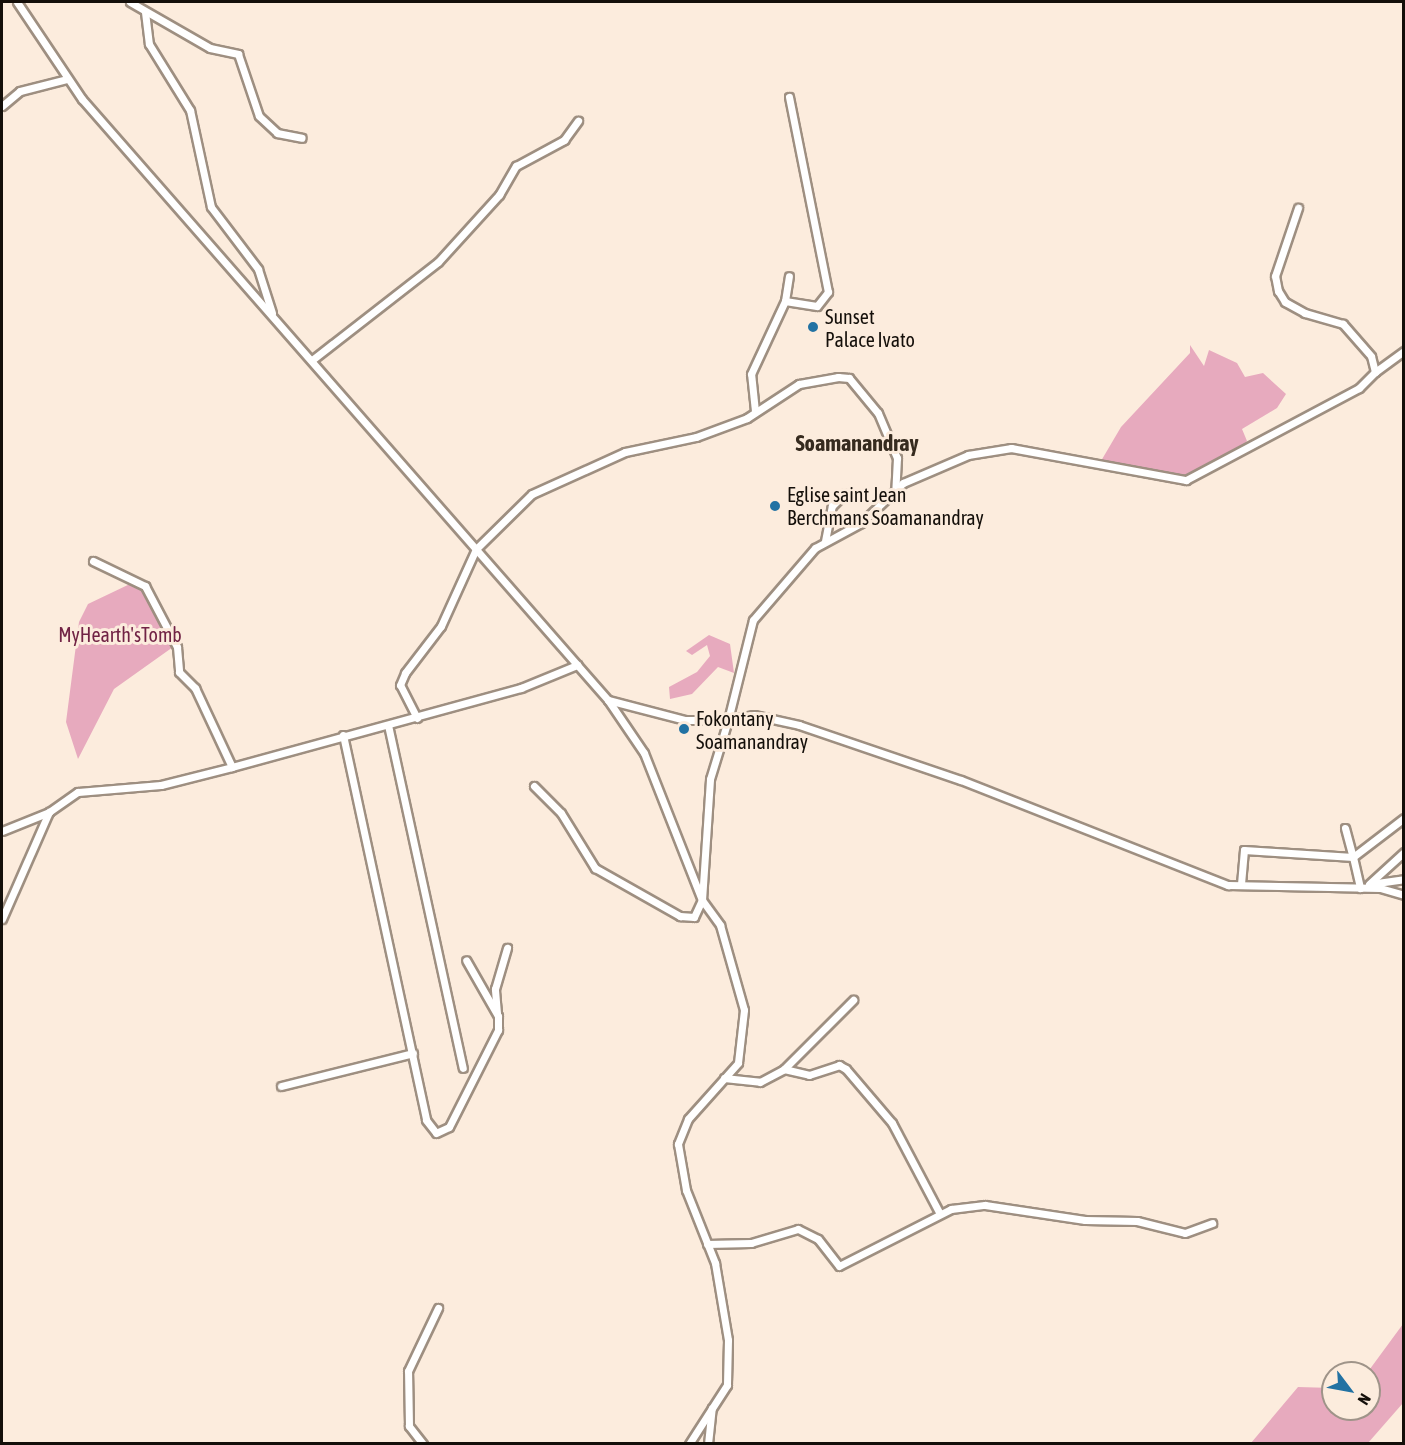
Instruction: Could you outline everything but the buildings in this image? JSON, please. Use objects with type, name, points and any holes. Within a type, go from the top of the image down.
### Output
[{"type":"street","points":[[17,2],[67,79],[608,700],[644,753],[702,900],[720,926],[744,1010],[744,1047],[723,1078],[688,1119],[678,1144],[686,1190],[707,1244],[728,1340],[727,1385],[689,1443]]},
{"type":"street","points":[[130,2],[210,48],[237,54],[259,116],[277,133],[302,138]]},
{"type":"street","points":[[145,12],[149,44],[190,110],[212,207],[258,269],[273,316]]},
{"type":"street","points":[[2,106],[20,91],[67,79]]},
{"type":"street","points":[[785,301],[817,306],[828,292],[789,97]]},
{"type":"street","points":[[312,360],[438,262],[499,195],[516,166],[564,140],[578,121]]},
{"type":"street","points":[[1298,208],[1283,243],[1275,276],[1278,291],[1284,302],[1305,313],[1343,324],[1371,356],[1375,372]]},
{"type":"street","points":[[755,411],[751,374],[785,301],[789,276]]},
{"type":"street","points":[[534,786],[561,813],[595,868],[680,916],[694,917],[702,900],[710,779],[728,720],[753,620],[825,541],[861,523],[895,494],[903,483],[968,455],[1011,448],[1186,480],[1359,388],[1375,372],[1404,351]]},
{"type":"street","points":[[417,718],[400,685],[441,626],[476,549],[532,494],[625,452],[696,437],[755,411],[799,384],[849,378],[878,413],[897,458],[895,494]]},
{"type":"street","points":[[825,541],[832,506],[844,494]]},
{"type":"street","points":[[93,561],[145,586],[177,647],[179,672],[195,688],[232,767]]},
{"type":"street","points":[[2,831],[49,812],[78,792],[161,785],[232,767],[343,735],[417,718],[577,665]]},
{"type":"street","points":[[608,700],[685,720],[728,720],[754,715],[799,725],[961,780],[1204,878],[1241,884],[1360,888],[1404,895]]},
{"type":"street","points":[[388,725],[463,1068]]},
{"type":"street","points":[[343,735],[428,1127],[444,1131],[498,1030],[495,989],[507,948]]},
{"type":"street","points":[[2,919],[49,812]]},
{"type":"street","points":[[1241,884],[1244,850],[1353,857],[1404,818]]},
{"type":"street","points":[[1345,828],[1360,888]]},
{"type":"street","points":[[1369,884],[1404,852]]},
{"type":"street","points":[[1360,888],[1369,884],[1404,879]]},
{"type":"street","points":[[466,960],[498,1016]]},
{"type":"street","points":[[723,1078],[760,1082],[784,1069],[853,1000]]},
{"type":"street","points":[[281,1086],[413,1053]]},
{"type":"street","points":[[784,1069],[808,1075],[838,1065],[846,1069],[892,1123],[939,1212]]},
{"type":"street","points":[[707,1244],[752,1244],[798,1229],[818,1239],[838,1266],[939,1212],[985,1205],[1085,1220],[1137,1221],[1185,1233],[1212,1223]]},
{"type":"street","points":[[423,1443],[409,1426],[408,1371],[438,1308]]},
{"type":"street","points":[[708,1443],[712,1408]]},
{"type":"green space","points":[[1190,345],[1204,366],[1209,350],[1237,363],[1245,377],[1263,373],[1286,394],[1277,408],[1242,429],[1247,441],[1242,447],[1188,477],[1101,461],[1121,427],[1190,353]]},
{"type":"green space","name":"MyHearth'sTomb","points":[[132,583],[142,588],[173,647],[114,689],[78,759],[66,722],[79,622],[88,604]]},
{"type":"green space","points":[[709,635],[730,644],[734,673],[718,667],[692,694],[670,699],[669,687],[697,672],[710,656],[707,645],[692,655],[686,651]]},
{"type":"green space","points":[[1403,1324],[1403,1403],[1368,1443],[1251,1443],[1298,1387],[1321,1388],[1321,1421],[1381,1421],[1381,1361],[1376,1361]]},
{"type":"place","name":"Sunset Palace Ivato","points":[[813,327]]},
{"type":"place","name":"Eglise saint Jean Berchmans Soamanandray","points":[[775,506]]},
{"type":"place","name":"Fokontany Soamanandray","points":[[684,729]]},
{"type":"district","name":"Soamanandray","points":[[857,444]]}]
